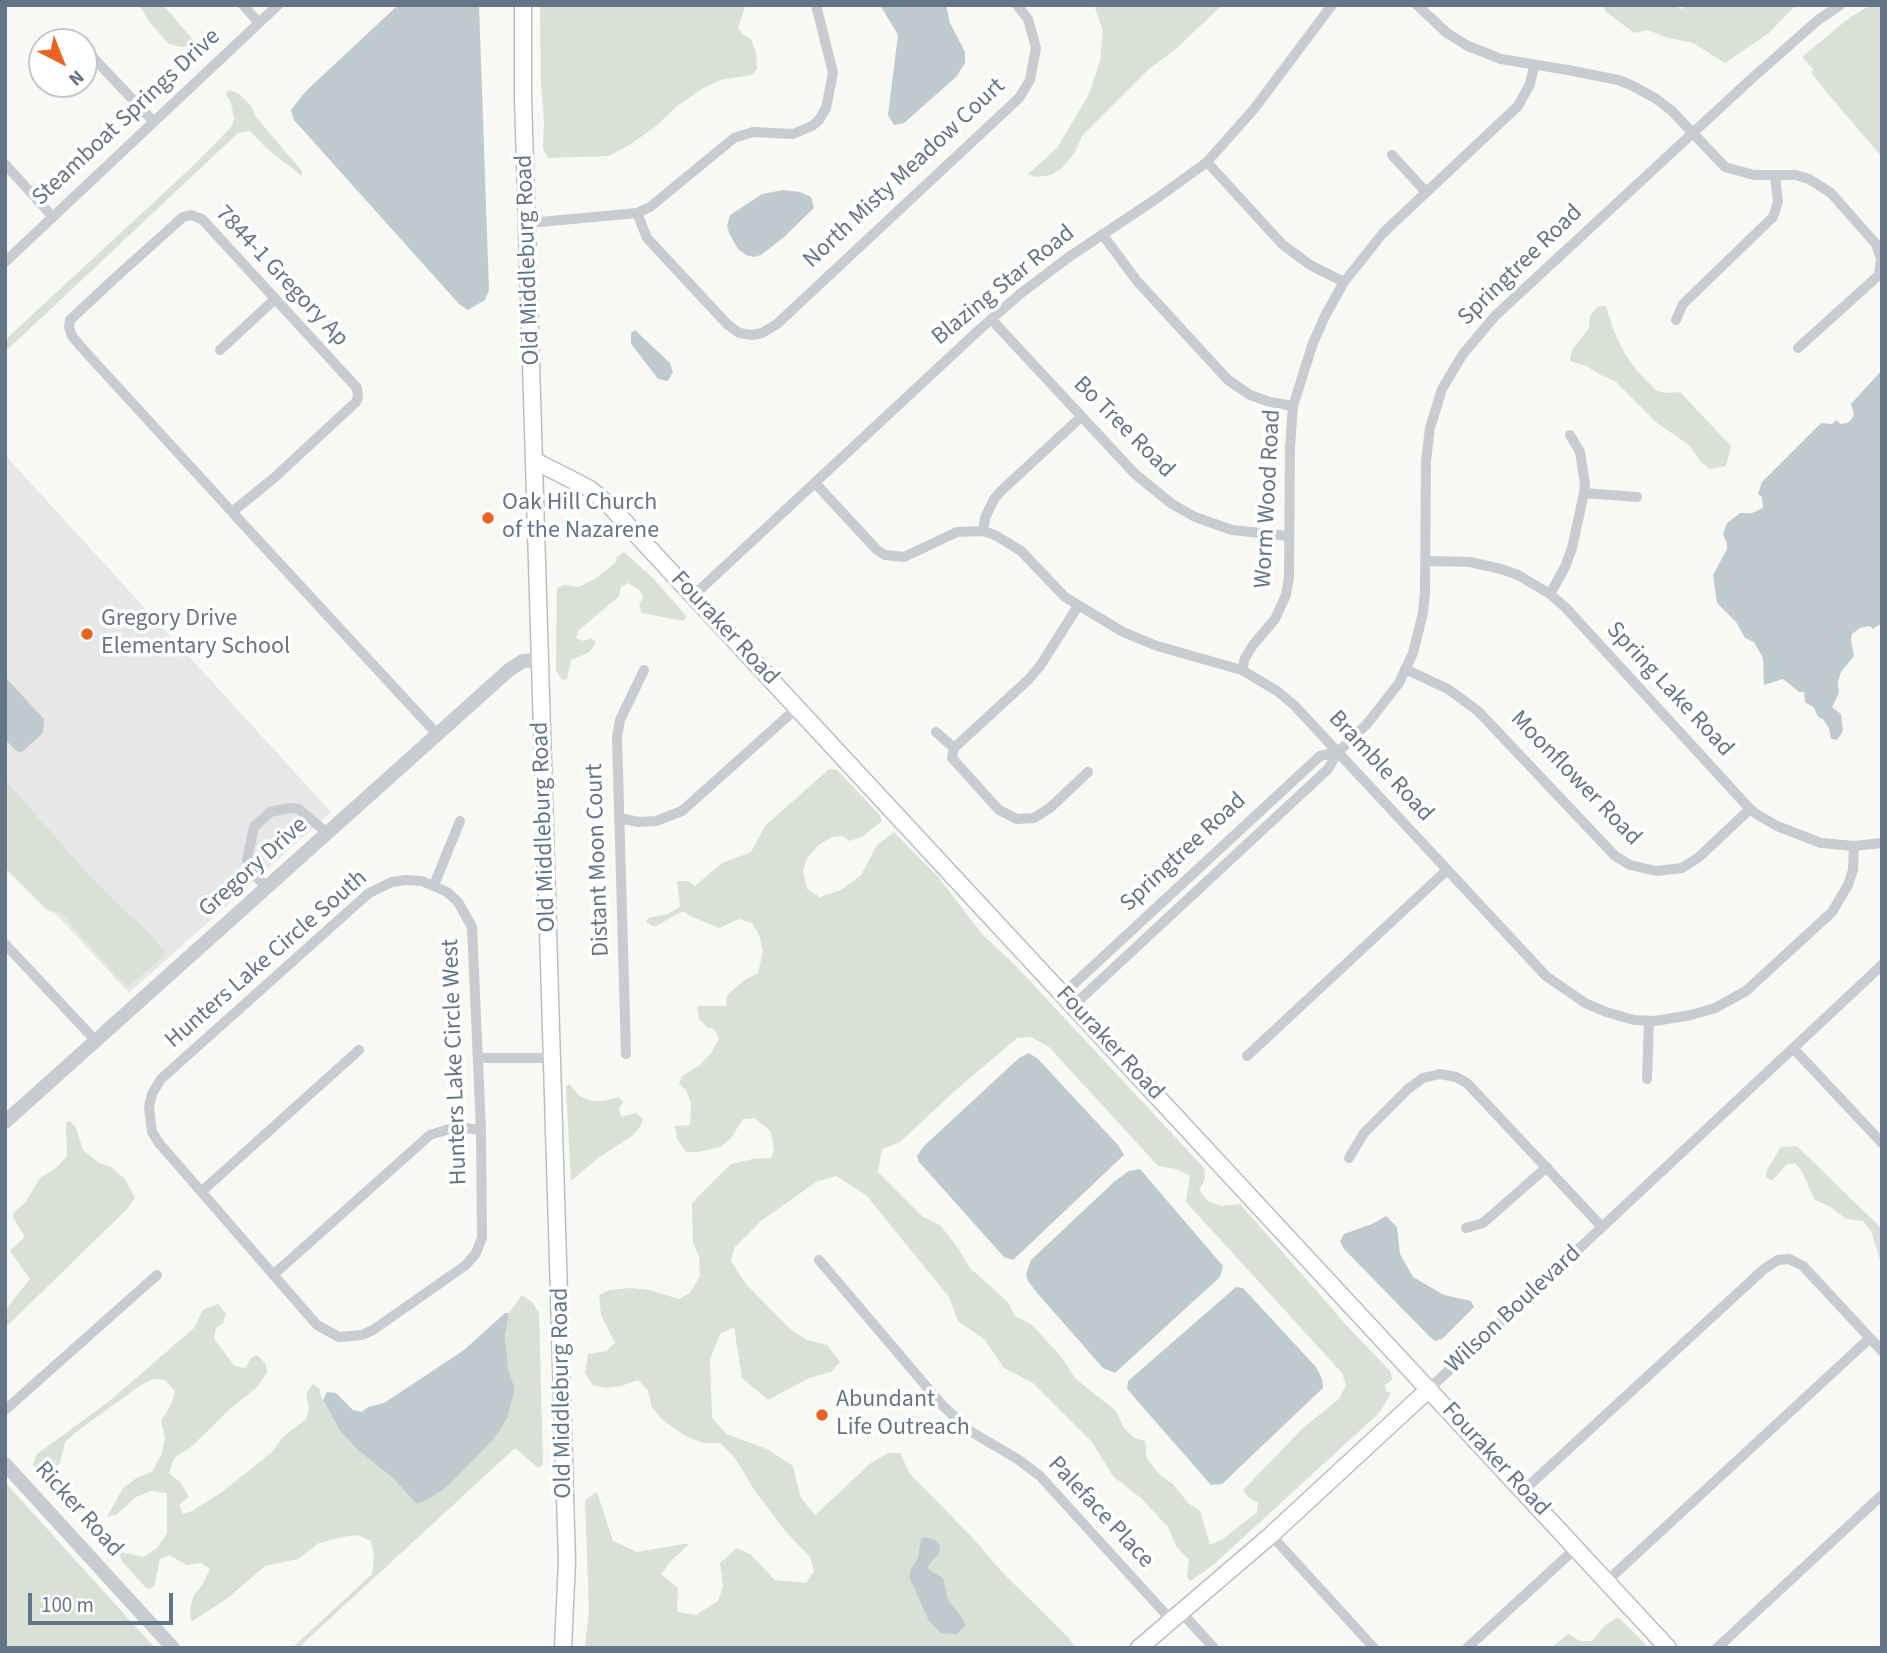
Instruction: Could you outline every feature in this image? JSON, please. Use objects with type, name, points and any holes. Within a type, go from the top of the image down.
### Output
[{"type":"main road","name":"Old Middleburg Road","points":[[523,5],[523,97],[529,223],[567,1549],[563,1648]]},
{"type":"main road","name":"Fouraker Road","points":[[535,461],[582,484],[609,505],[1668,1648]]},
{"type":"main road","name":"Wilson Boulevard","points":[[1139,1648],[1271,1535],[1429,1389]]},
{"type":"street","points":[[243,5],[259,23]]},
{"type":"street","name":"Steamboat Springs Drive","points":[[5,262],[278,5]]},
{"type":"street","points":[[529,223],[637,214],[734,138],[753,132],[793,134],[805,130],[819,120],[831,94],[833,73],[816,5]]},
{"type":"street","name":"North Misty Meadow Court","points":[[637,214],[647,238],[727,324],[739,332],[751,335],[762,333],[777,324],[1019,98],[1030,80],[1036,48],[1028,19],[1017,5]]},
{"type":"street","name":"Blazing Star Road","points":[[694,596],[991,319],[1102,234],[1207,162],[1248,117],[1332,5]]},
{"type":"street","points":[[1417,5],[1433,23],[1468,46],[1501,59],[1581,72],[1631,85],[1672,111],[1725,167],[1754,175],[1796,175],[1823,186],[1876,244],[1881,259],[1879,275],[1870,286],[1798,348]]},
{"type":"street","name":"Springtree Road","points":[[1068,1000],[1319,778],[1338,752],[1384,705],[1405,669],[1420,626],[1425,593],[1427,450],[1438,401],[1450,373],[1463,354],[1495,316],[1691,134],[1808,29],[1840,5]]},
{"type":"street","points":[[98,63],[154,122]]},
{"type":"street","name":"Worm Wood Road","points":[[1242,670],[1253,645],[1275,619],[1283,603],[1289,577],[1293,406],[1313,343],[1344,282],[1383,233],[1518,106],[1530,84],[1534,66]]},
{"type":"street","points":[[1392,155],[1426,192]]},
{"type":"street","points":[[1207,162],[1282,244],[1310,265],[1344,282]]},
{"type":"street","points":[[5,164],[53,217]]},
{"type":"street","points":[[1676,320],[1684,304],[1773,217],[1778,202],[1774,175]]},
{"type":"street","name":"7844-1 Gregory Ap","points":[[232,512],[274,478],[356,402],[357,388],[202,219],[191,215],[183,217],[70,320],[72,335],[232,512],[437,734]]},
{"type":"street","points":[[1102,234],[1137,281],[1228,380],[1250,395],[1293,406]]},
{"type":"street","points":[[220,350],[275,299]]},
{"type":"street","name":"Bo Tree Road","points":[[991,319],[1135,474],[1172,505],[1195,517],[1232,530],[1289,537]]},
{"type":"street","points":[[815,483],[877,550],[885,555],[904,557],[957,532],[983,531],[985,518],[994,499],[1081,417]]},
{"type":"street","points":[[1550,594],[1572,548],[1584,493],[1580,452],[1570,435]]},
{"type":"street","points":[[1584,493],[1637,498]]},
{"type":"street","name":"Bramble Road","points":[[983,531],[1015,546],[1049,582],[1078,606],[1123,632],[1157,646],[1242,670],[1277,691],[1294,705],[1538,967],[1559,987],[1606,1012],[1648,1021],[1691,1016],[1732,999],[1758,981],[1832,912],[1848,885],[1853,870],[1854,846]]},
{"type":"street","name":"Spring Lake Road","points":[[1426,561],[1470,562],[1501,569],[1518,575],[1550,594],[1566,608],[1751,809],[1777,826],[1821,843],[1854,846],[1882,843]]},
{"type":"street","points":[[1078,606],[1040,666],[954,748],[952,758],[999,810],[1017,820],[1034,818],[1051,807],[1088,772]]},
{"type":"street","name":"Gregory Drive","points":[[5,1122],[509,670],[523,661],[540,660]]},
{"type":"street","name":"Moonflower Road","points":[[1405,669],[1448,689],[1478,711],[1615,856],[1630,865],[1656,871],[1682,868],[1699,857],[1751,809]]},
{"type":"street","name":"Distant Moon Court","points":[[626,1054],[618,730],[625,707],[644,670]]},
{"type":"street","points":[[619,818],[639,822],[656,821],[682,811],[797,708]]},
{"type":"street","points":[[936,732],[954,748]]},
{"type":"street","points":[[267,888],[252,872],[247,860],[254,827],[270,812],[299,809],[327,833]]},
{"type":"street","points":[[434,885],[460,821]]},
{"type":"street","points":[[1247,1056],[1447,870]]},
{"type":"street","name":"Hunters Lake Circle South","points":[[201,1192],[152,1132],[149,1107],[152,1094],[161,1079],[369,893],[392,882],[405,880],[434,885]]},
{"type":"street","name":"Hunters Lake Circle West","points":[[273,1275],[324,1331],[348,1338],[373,1330],[466,1265],[480,1244],[481,1130],[472,927],[458,902],[434,885]]},
{"type":"street","points":[[5,944],[96,1041]]},
{"type":"street","name":"Wilson Boulevard","points":[[1429,1389],[1880,969]]},
{"type":"street","points":[[1647,1079],[1648,1021]]},
{"type":"street","points":[[1793,1048],[1882,1143]]},
{"type":"street","points":[[359,1050],[201,1192],[273,1275],[430,1136],[456,1127],[481,1130]]},
{"type":"street","points":[[478,1058],[553,1058]]},
{"type":"street","points":[[1349,1158],[1364,1133],[1388,1107],[1423,1078],[1440,1074],[1456,1077],[1467,1083],[1602,1227]]},
{"type":"street","points":[[1466,1228],[1483,1223],[1546,1167]]},
{"type":"street","points":[[1523,1491],[1765,1269],[1783,1259],[1803,1266],[1882,1351]]},
{"type":"street","name":"Paleface Place","points":[[819,1260],[943,1406],[970,1430],[1040,1476],[1176,1616],[1214,1648]]},
{"type":"street","points":[[5,1410],[158,1275]]},
{"type":"street","points":[[1607,1581],[1870,1338]]},
{"type":"street","name":"Ricker Road","points":[[5,1464],[173,1648]]},
{"type":"street","points":[[1717,1648],[1882,1496]]},
{"type":"street","points":[[1271,1535],[1374,1648]]},
{"type":"street","points":[[1467,1648],[1576,1548]]},
{"type":"shaded area","points":[[139,5],[163,5],[195,42],[193,45],[181,47],[169,44]]},
{"type":"shaded area","points":[[398,5],[479,5],[489,290],[485,300],[468,310],[459,304],[294,120],[291,110],[305,92]]},
{"type":"shaded area","points":[[540,5],[746,5],[738,27],[742,34],[751,39],[756,52],[757,68],[752,75],[720,80],[702,89],[677,106],[656,126],[609,156],[548,158],[543,148]]},
{"type":"shaded area","points":[[880,5],[946,5],[950,23],[965,52],[965,63],[956,77],[904,123],[894,125],[888,115],[898,35]]},
{"type":"shaded area","points":[[1094,5],[1222,5],[1176,49],[1150,68],[1082,136],[1075,152],[1062,168],[1051,175],[1036,177],[1028,174],[1057,148],[1089,94],[1100,61],[1103,31]]},
{"type":"shaded area","points":[[1604,5],[1672,5],[1682,9],[1688,5],[1796,5],[1769,33],[1725,63],[1693,43],[1648,30],[1634,33],[1605,11]]},
{"type":"shaded area","points":[[1871,5],[1882,5],[1882,157],[1823,88],[1811,72],[1814,70],[1802,57],[1849,18]]},
{"type":"shaded area","points":[[229,90],[238,93],[251,106],[256,117],[302,171],[302,176],[267,149],[250,131],[238,133],[5,352],[5,340],[195,164],[232,126],[234,118],[226,94]]},
{"type":"shaded area","points":[[783,190],[800,192],[811,197],[814,208],[761,255],[746,255],[738,249],[729,233],[727,226],[730,215],[762,194]]},
{"type":"shaded area","points":[[1606,306],[1625,354],[1638,372],[1657,391],[1680,392],[1731,446],[1726,466],[1710,469],[1701,462],[1689,445],[1657,423],[1615,381],[1570,361],[1572,350],[1589,328],[1590,316],[1597,307]]},
{"type":"shaded area","points":[[635,330],[670,363],[673,372],[668,381],[658,379],[631,343],[631,333]]},
{"type":"shaded area","points":[[1882,370],[1882,623],[1873,629],[1870,626],[1860,628],[1852,634],[1854,656],[1841,672],[1839,693],[1832,707],[1841,714],[1843,731],[1837,740],[1831,739],[1829,728],[1823,719],[1805,702],[1804,692],[1799,692],[1783,679],[1764,685],[1763,658],[1754,642],[1745,638],[1736,622],[1717,603],[1713,575],[1727,549],[1723,534],[1727,523],[1740,513],[1752,513],[1763,508],[1762,497],[1758,494],[1762,482],[1821,423],[1832,424],[1836,420],[1841,424],[1852,419],[1854,414],[1851,404]]},
{"type":"shaded area","name":"Gregory Drive Elementary School","points":[[5,455],[331,812],[129,993],[5,859]]},
{"type":"shaded area","points":[[624,552],[654,579],[687,617],[683,621],[642,613],[639,605],[643,597],[640,590],[628,583],[621,587],[619,596],[579,630],[576,638],[583,641],[591,638],[596,642],[590,652],[571,660],[567,679],[562,680],[556,670],[557,588],[564,585],[579,587],[596,578]]},
{"type":"shaded area","points":[[5,677],[44,719],[43,733],[22,752],[16,751],[5,739]]},
{"type":"shaded area","points":[[829,769],[837,770],[880,815],[882,821],[863,836],[850,841],[842,836],[832,837],[819,845],[807,858],[803,871],[807,889],[820,897],[841,890],[861,875],[877,845],[894,832],[938,877],[983,935],[1016,966],[1204,1168],[1205,1179],[1199,1190],[1208,1201],[1221,1206],[1240,1204],[1391,1372],[1392,1380],[1385,1385],[1386,1391],[1391,1393],[1379,1413],[1212,1566],[1190,1581],[1187,1577],[1189,1560],[1176,1546],[1168,1527],[1143,1500],[1113,1476],[1092,1442],[1033,1383],[1004,1368],[985,1340],[958,1321],[949,1297],[866,1195],[836,1176],[816,1182],[761,1221],[734,1248],[731,1261],[745,1283],[789,1328],[807,1340],[827,1345],[840,1362],[831,1372],[809,1378],[768,1400],[742,1378],[734,1327],[720,1334],[710,1359],[712,1417],[726,1434],[767,1449],[793,1466],[800,1496],[815,1515],[871,1463],[888,1453],[900,1453],[910,1474],[1076,1648],[585,1648],[589,1610],[585,1500],[597,1492],[613,1541],[637,1552],[690,1543],[661,1574],[678,1588],[677,1612],[696,1615],[718,1601],[723,1587],[720,1563],[737,1548],[751,1555],[775,1580],[806,1583],[814,1571],[810,1557],[785,1531],[755,1491],[735,1458],[720,1443],[704,1443],[687,1437],[664,1421],[652,1408],[648,1390],[638,1380],[606,1388],[593,1385],[585,1373],[588,1354],[606,1351],[615,1343],[601,1315],[599,1295],[609,1290],[630,1288],[649,1290],[679,1299],[690,1293],[700,1276],[699,1257],[693,1243],[692,1203],[731,1164],[771,1158],[774,1151],[771,1132],[755,1118],[743,1119],[731,1138],[721,1147],[698,1152],[686,1152],[677,1139],[675,1126],[690,1125],[691,1103],[686,1090],[679,1084],[682,1076],[700,1065],[712,1052],[719,1038],[714,1029],[707,1027],[699,1019],[697,1006],[726,1006],[727,995],[743,981],[758,973],[763,951],[759,935],[752,923],[739,919],[719,928],[683,911],[654,927],[646,922],[648,918],[668,914],[680,907],[677,881],[688,881],[695,886],[722,863],[751,852],[766,825]],"holes":[[[1031,1037],[1049,1047],[1158,1166],[1176,1169],[1190,1176],[1186,1202],[1342,1373],[1346,1385],[1339,1399],[1303,1428],[1243,1490],[1258,1503],[1257,1512],[1223,1539],[1210,1545],[1200,1511],[1188,1503],[1147,1459],[1145,1441],[1134,1438],[1123,1427],[1116,1411],[1076,1379],[1059,1354],[1031,1324],[1015,1316],[1008,1302],[970,1268],[940,1225],[923,1217],[878,1172],[882,1149],[900,1142],[1017,1038]]]},
{"type":"shaded area","points":[[5,780],[96,883],[149,933],[165,952],[163,957],[129,986],[62,914],[48,911],[5,868]]},
{"type":"shaded area","points":[[1029,1053],[1038,1059],[1118,1145],[1124,1155],[1013,1260],[1004,1257],[919,1162],[917,1156],[924,1146],[1019,1058]]},
{"type":"shaded area","points":[[569,1084],[581,1097],[592,1101],[619,1097],[623,1102],[619,1108],[621,1117],[636,1113],[643,1119],[632,1136],[598,1158],[571,1181],[566,1087]]},
{"type":"shaded area","points":[[70,1121],[76,1128],[83,1150],[125,1179],[135,1198],[126,1210],[5,1328],[5,1310],[30,1279],[10,1251],[25,1237],[13,1217],[14,1212],[25,1203],[40,1178],[56,1168],[67,1156],[66,1123]]},
{"type":"shaded area","points":[[1797,1146],[1882,1229],[1882,1266],[1871,1231],[1863,1221],[1846,1219],[1831,1207],[1815,1200],[1795,1163],[1786,1165],[1772,1181],[1766,1177],[1767,1170],[1781,1147]]},
{"type":"shaded area","points":[[1140,1169],[1223,1266],[1220,1277],[1115,1373],[1103,1368],[1038,1294],[1026,1274],[1031,1260],[1115,1181],[1129,1171]]},
{"type":"shaded area","points":[[1386,1216],[1397,1227],[1400,1254],[1413,1277],[1444,1295],[1471,1301],[1474,1307],[1442,1339],[1435,1341],[1430,1337],[1343,1248],[1340,1241],[1344,1234]]},
{"type":"shaded area","points":[[1236,1287],[1243,1288],[1316,1367],[1323,1388],[1222,1484],[1211,1485],[1127,1389],[1128,1381]]},
{"type":"shaded area","points":[[522,1295],[532,1302],[539,1313],[543,1465],[538,1468],[515,1448],[298,1648],[292,1648],[372,1574],[374,1557],[371,1541],[358,1535],[342,1537],[319,1543],[298,1559],[265,1566],[228,1598],[191,1622],[190,1609],[194,1595],[210,1569],[201,1563],[187,1565],[169,1555],[160,1559],[154,1587],[147,1589],[121,1560],[118,1551],[143,1557],[157,1548],[167,1533],[167,1493],[151,1491],[136,1497],[117,1514],[107,1517],[123,1488],[138,1477],[152,1472],[162,1453],[165,1438],[161,1421],[171,1405],[175,1391],[165,1380],[153,1379],[141,1385],[80,1429],[65,1442],[60,1463],[49,1473],[39,1471],[33,1465],[37,1454],[107,1403],[194,1328],[203,1310],[218,1304],[226,1314],[223,1323],[216,1328],[214,1339],[235,1366],[246,1368],[250,1359],[257,1355],[266,1364],[267,1373],[256,1388],[191,1447],[174,1458],[169,1473],[181,1483],[189,1497],[179,1505],[183,1514],[222,1492],[272,1452],[283,1437],[306,1419],[309,1409],[306,1394],[313,1384],[319,1388],[321,1397],[340,1431],[359,1451],[393,1478],[416,1504],[448,1486],[493,1440],[507,1419],[515,1389],[508,1368],[505,1336],[509,1313]]},
{"type":"shaded area","points":[[505,1313],[509,1313],[505,1336],[508,1368],[515,1389],[507,1419],[493,1440],[448,1486],[416,1504],[393,1478],[359,1451],[340,1431],[323,1400],[327,1392],[336,1393],[353,1410],[362,1412],[368,1407],[384,1403],[464,1350]]},
{"type":"shaded area","points":[[5,1482],[21,1500],[155,1648],[5,1648]]},
{"type":"shaded area","points":[[925,1537],[935,1540],[940,1546],[939,1553],[928,1569],[943,1578],[948,1600],[964,1620],[965,1626],[957,1634],[941,1633],[929,1621],[909,1577],[918,1558],[921,1539]]},
{"type":"shaded area","points":[[1618,1617],[1649,1648],[1551,1648],[1568,1634],[1580,1641],[1592,1641],[1604,1626]]},
{"type":"place","name":"Oak Hill Church of the Nazarene","points":[[488,518]]},
{"type":"place","name":"Gregory Drive Elementary School","points":[[87,634]]},
{"type":"place","name":"Abundant Life Outreach","points":[[822,1415]]}]
